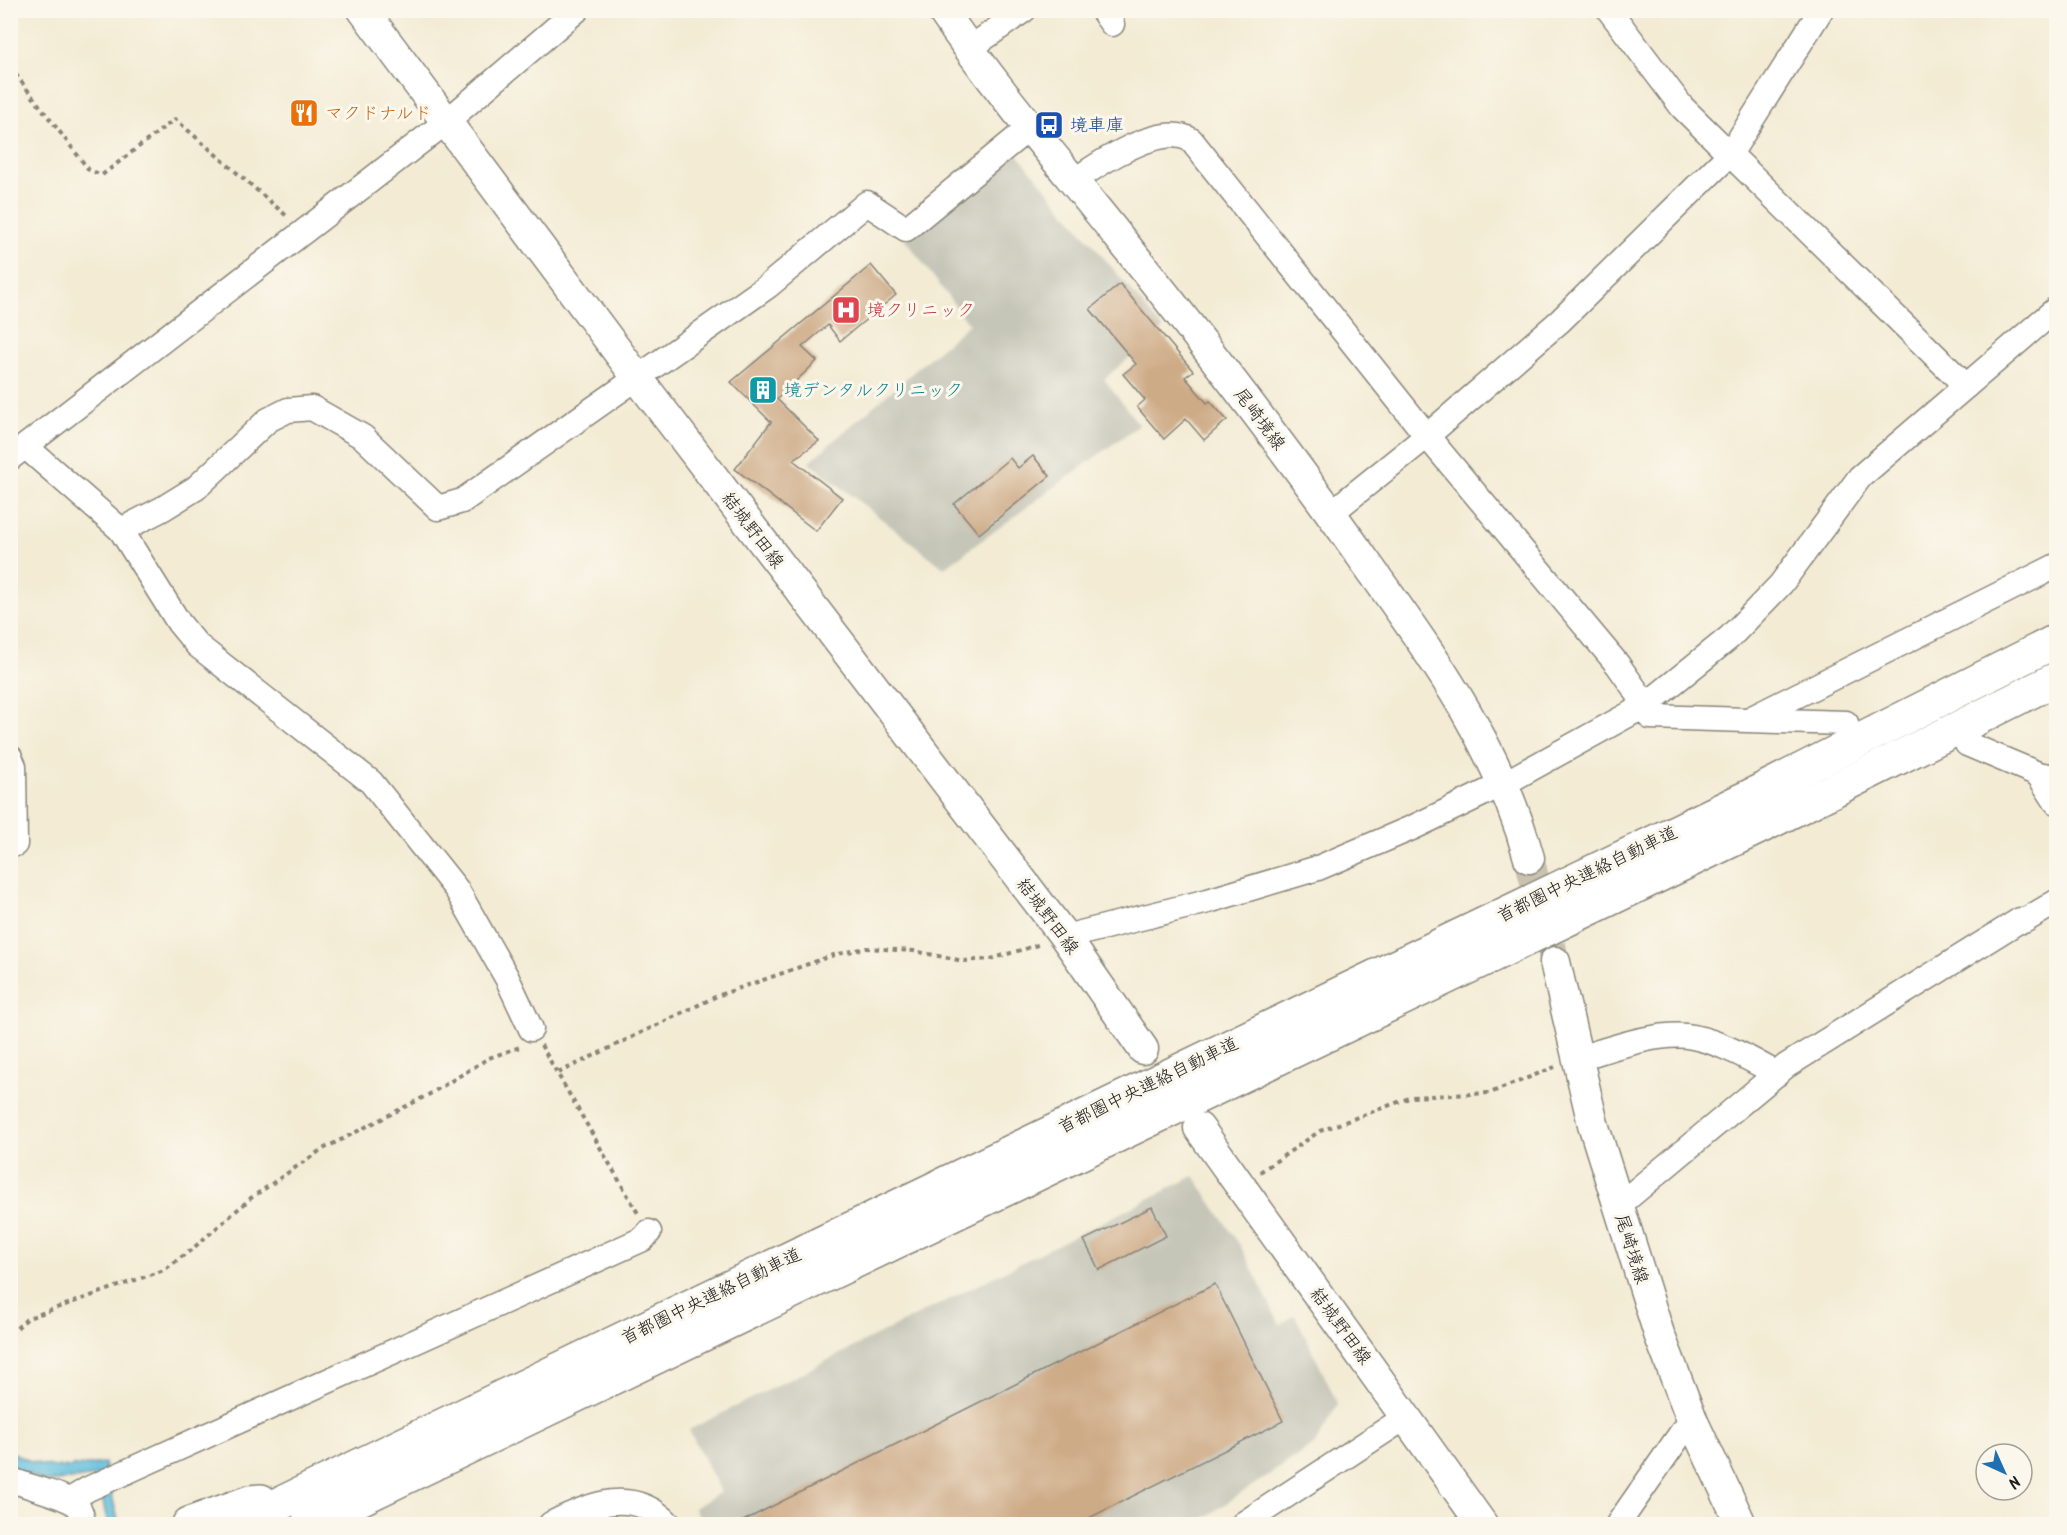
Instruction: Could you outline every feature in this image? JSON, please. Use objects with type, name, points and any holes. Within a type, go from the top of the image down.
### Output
[{"type":"highway","name":"首都圏中央連絡自動車道","points":[[299,1512],[1739,801],[2056,641]]},
{"type":"highway","name":"首都圏中央連絡自動車道","points":[[238,1524],[299,1512],[512,1427],[1758,828],[2056,679]]},
{"type":"highway","points":[[341,1524],[512,1427]]},
{"type":"highway","points":[[189,1524],[250,1502],[299,1512]]},
{"type":"main road","name":"結城野田線","points":[[363,10],[636,376],[1065,937],[1143,1049]]},
{"type":"main road","name":"尾崎境線","points":[[942,10],[1029,128],[1156,284],[1331,513],[1447,680],[1504,783],[1529,858]]},
{"type":"main road","name":"尾崎境線","points":[[1555,962],[1576,1059],[1618,1206],[1659,1334],[1693,1422],[1741,1524]]},
{"type":"main road","name":"結城野田線","points":[[1199,1128],[1482,1524]]},
{"type":"street","points":[[529,1037],[507,978],[457,890],[371,782],[197,645],[167,604],[121,530],[18,452],[446,122],[577,10]]},
{"type":"street","points":[[969,49],[1024,10]]},
{"type":"street","points":[[1609,10],[1682,107],[1966,386]]},
{"type":"street","points":[[1331,513],[1427,436],[1560,321],[1730,154],[1821,10]]},
{"type":"street","points":[[121,530],[196,488],[267,420],[288,410],[312,408],[363,436],[438,508],[462,501],[636,376],[768,286],[867,203],[906,230],[1029,128]]},
{"type":"street","points":[[1074,181],[1096,165],[1157,136],[1183,135],[1191,140],[1427,436],[1618,665],[1646,705],[1650,717],[1846,723]]},
{"type":"street","points":[[1065,937],[1208,901],[1318,868],[1414,827],[1504,783],[1646,705],[1730,637],[1781,584],[1860,477],[2055,313]]},
{"type":"street","points":[[1748,720],[2056,566]]},
{"type":"street","points":[[1967,744],[2048,776],[2056,801]]},
{"type":"street","points":[[10,757],[14,766],[15,844]]},
{"type":"street","points":[[1618,1206],[1777,1074],[2020,920],[2024,921],[2056,902]]},
{"type":"street","points":[[1576,1059],[1646,1039],[1691,1036],[1740,1053],[1777,1074]]},
{"type":"street","points":[[70,1500],[88,1489],[244,1417],[643,1239],[649,1232]]},
{"type":"street","points":[[1243,1524],[1406,1417]]},
{"type":"street","points":[[1618,1524],[1682,1432],[1693,1422]]},
{"type":"street","points":[[10,1479],[29,1488],[70,1500],[78,1507],[83,1522]]},
{"type":"street","points":[[551,1524],[584,1507],[613,1501],[641,1506],[669,1524]]},
{"type":"path","points":[[10,67],[89,170],[102,175],[174,119],[305,232]]},
{"type":"path","points":[[558,1073],[717,996],[834,955],[866,948],[914,951],[963,961],[991,959],[1065,937]]},
{"type":"path","points":[[10,1334],[28,1318],[164,1270],[192,1250],[251,1198],[321,1150],[428,1095],[529,1037],[558,1073],[649,1232]]},
{"type":"path","points":[[1240,1186],[1320,1131],[1402,1100],[1412,1097],[1490,1093],[1576,1059]]},
{"type":"shaded area","points":[[1014,150],[1163,329],[1104,379],[1139,425],[944,568],[809,462],[969,324],[904,238]]},
{"type":"shaded area","points":[[1194,1176],[1241,1247],[1280,1325],[1295,1315],[1338,1404],[1315,1444],[1195,1524],[702,1524],[694,1508],[721,1492],[689,1430]]},
{"type":"water","points":[[10,1451],[22,1458],[56,1467],[104,1463],[119,1524],[108,1524],[97,1476],[48,1482],[11,1469]]},
{"type":"building","points":[[871,265],[896,295],[840,341],[828,325],[802,347],[817,361],[777,399],[819,441],[793,460],[842,498],[816,531],[735,469],[771,422],[731,382]]},
{"type":"building","points":[[1120,284],[1193,371],[1185,377],[1207,403],[1210,401],[1227,420],[1204,440],[1186,419],[1164,439],[1137,407],[1145,400],[1123,374],[1136,364],[1090,309]]},
{"type":"building","points":[[1033,456],[1050,476],[979,534],[954,504],[1010,458],[1018,468]]},
{"type":"building","points":[[1152,1207],[1166,1236],[1099,1270],[1084,1240]]},
{"type":"building","points":[[1215,1284],[1283,1421],[1077,1524],[737,1524]]},
{"type":"tunnel","points":[[1529,858],[1555,962]]},
{"type":"place","name":"マクドナルド","points":[[304,113]]},
{"type":"place","name":"境車庫","points":[[1049,125]]},
{"type":"place","name":"境クリニック","points":[[846,310]]},
{"type":"place","name":"境デンタルクリニック","points":[[763,390]]}]
